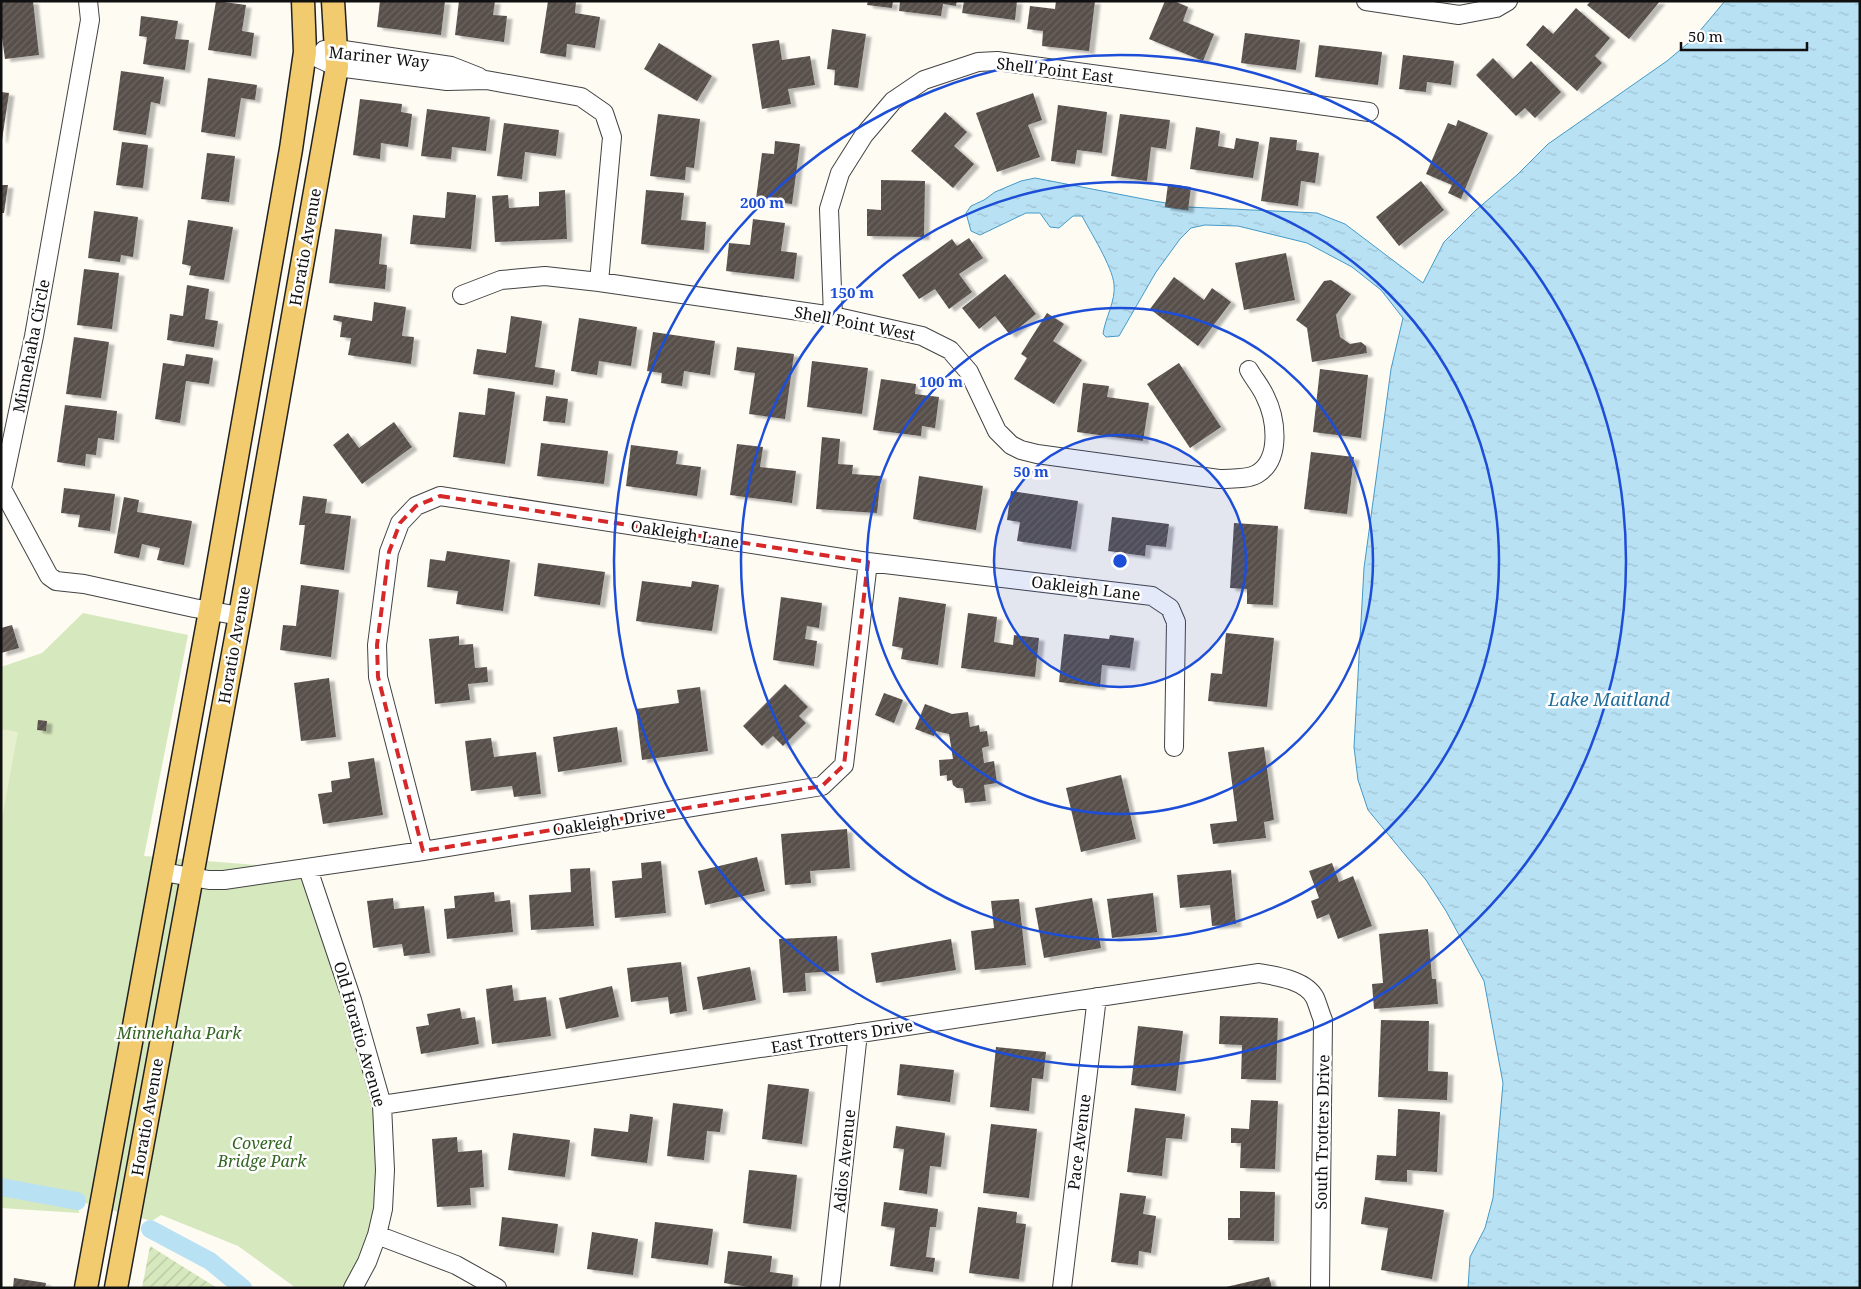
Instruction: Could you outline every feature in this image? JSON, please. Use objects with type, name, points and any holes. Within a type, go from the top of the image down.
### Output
[{"type":"main road","name":"Horatio Avenue","points":[[86,1288],[210,611],[291,149],[305,52],[304,1]]},
{"type":"main road","name":"Horatio Avenue","points":[[116,1288],[240,616],[337,58],[333,1]]},
{"type":"street","name":"Minnehaha Circle","points":[[88,1],[90,20],[34,336],[2,488],[49,576],[56,581],[84,584],[240,616]]},
{"type":"street","points":[[1366,1],[1459,15],[1496,8],[1508,1]]},
{"type":"street","name":"Mariner Way","points":[[305,52],[447,81],[486,80],[581,97],[604,113],[612,137],[600,282]]},
{"type":"street","name":"Shell Point East","points":[[833,316],[829,209],[840,173],[864,135],[893,101],[924,80],[978,62],[997,61],[1369,112]]},
{"type":"street","name":"Shell Point West","points":[[462,295],[501,280],[545,276],[600,282],[833,316],[922,336],[950,350],[969,372],[997,430],[1011,445],[1021,450],[1036,454],[1219,479],[1247,477],[1256,474],[1266,466],[1275,448],[1273,421],[1266,397],[1249,370]]},
{"type":"street","name":"Oakleigh Lane","points":[[423,851],[378,677],[377,645],[389,552],[400,523],[416,506],[440,496],[868,562],[1152,596],[1170,608],[1176,622],[1174,747]]},
{"type":"street","name":"Oakleigh Drive","points":[[163,872],[224,880],[423,851],[822,786],[844,765],[868,562]]},
{"type":"street","name":"Old Horatio Avenue","points":[[308,869],[354,1010],[382,1105],[385,1170],[383,1209],[377,1235],[367,1262],[353,1288]]},
{"type":"street","name":"East Trotters Drive","points":[[382,1105],[1259,973],[1282,976],[1300,984]]},
{"type":"street","name":"South Trotters Drive","points":[[1300,984],[1314,996],[1323,1020],[1320,1288]]},
{"type":"street","name":"Pace Avenue","points":[[1062,1288],[1097,997]]},
{"type":"street","name":"Adios Avenue","points":[[830,1288],[858,1033]]},
{"type":"street","points":[[377,1235],[456,1265],[496,1288]]},
{"type":"highlighted area","points":[[440,496],[868,562],[844,765],[822,786],[423,851],[378,677],[377,645],[389,552],[400,523],[416,506]]},
{"type":"green space","name":"Minnehaha Park","points":[[83,613],[188,635],[144,856],[308,869],[377,1082],[383,1209],[353,1288],[296,1288],[238,1246],[161,1215],[152,1221],[78,1201],[79,1213],[1,1208],[1,667],[42,653]]},
{"type":"green space","points":[[1,729],[18,732],[1,824]]},
{"type":"green space","points":[[150,1246],[217,1288],[142,1288]]},
{"type":"water","name":"Lake Maitland","points":[[1725,1],[1860,1],[1860,1288],[1468,1288],[1470,1257],[1485,1228],[1493,1198],[1503,1083],[1484,981],[1446,911],[1426,880],[1368,810],[1358,780],[1354,747],[1364,568],[1391,369],[1403,318],[1381,290],[1352,267],[1307,243],[1238,226],[1205,225],[1191,228],[1180,239],[1156,272],[1119,336],[1106,337],[1103,334],[1112,303],[1114,284],[1105,259],[1082,216],[1073,216],[1059,228],[1050,227],[1040,213],[1026,213],[980,235],[971,231],[966,213],[971,206],[995,192],[1021,181],[1035,178],[1166,203],[1165,207],[1188,210],[1188,207],[1317,213],[1345,224],[1423,283],[1444,242],[1476,210],[1517,175],[1548,144],[1667,61],[1693,39]]},
{"type":"building","points":[[1,1],[33,1],[39,55],[5,59],[1,30]]},
{"type":"building","points":[[216,1],[246,5],[242,31],[254,33],[251,56],[208,50]]},
{"type":"building","points":[[380,1],[445,1],[441,35],[377,27]]},
{"type":"building","points":[[459,1],[495,1],[493,15],[507,16],[504,42],[455,35]]},
{"type":"building","points":[[548,1],[576,1],[575,13],[600,17],[595,48],[567,44],[566,57],[540,53]]},
{"type":"building","points":[[868,1],[893,1],[892,8],[867,5]]},
{"type":"building","points":[[900,1],[957,1],[956,6],[943,4],[941,16],[899,11]]},
{"type":"building","points":[[964,1],[1017,1],[1015,20],[962,13]]},
{"type":"building","points":[[1056,1],[1095,1],[1089,51],[1042,46],[1043,31],[1027,29],[1030,6],[1055,9]]},
{"type":"building","points":[[1165,1],[1174,1],[1188,7],[1183,21],[1214,34],[1203,61],[1149,39]]},
{"type":"building","points":[[1591,1],[1660,1],[1629,39],[1587,5]]},
{"type":"building","points":[[1576,8],[1610,38],[1595,56],[1602,63],[1577,91],[1526,45],[1543,25],[1553,34]]},
{"type":"building","points":[[141,16],[178,21],[175,39],[189,40],[185,70],[143,64],[147,37],[139,36]]},
{"type":"building","points":[[832,29],[866,34],[858,88],[834,85],[835,70],[827,69]]},
{"type":"building","points":[[1245,33],[1300,40],[1296,70],[1241,63]]},
{"type":"building","points":[[779,40],[782,60],[810,56],[815,85],[788,89],[791,104],[762,109],[752,44]]},
{"type":"building","points":[[659,43],[712,76],[697,101],[644,69]]},
{"type":"building","points":[[1319,45],[1382,52],[1378,85],[1315,77]]},
{"type":"building","points":[[1403,55],[1454,61],[1451,85],[1427,82],[1426,92],[1399,89]]},
{"type":"building","points":[[1493,58],[1513,79],[1531,61],[1561,92],[1535,118],[1525,108],[1516,116],[1476,75]]},
{"type":"building","points":[[121,71],[164,77],[160,104],[151,102],[146,135],[113,130]]},
{"type":"building","points":[[208,78],[257,85],[255,100],[241,98],[235,137],[201,132]]},
{"type":"building","points":[[1,92],[9,93],[2,140],[1,140]]},
{"type":"building","points":[[1033,93],[1042,120],[1028,125],[1040,157],[997,172],[976,113]]},
{"type":"building","points":[[360,99],[402,104],[401,112],[412,114],[408,147],[381,143],[380,159],[353,155]]},
{"type":"building","points":[[1058,105],[1107,112],[1102,153],[1077,150],[1075,164],[1051,161]]},
{"type":"building","points":[[427,109],[490,117],[486,151],[452,147],[451,159],[421,156]]},
{"type":"building","points":[[945,112],[967,132],[954,146],[974,164],[953,188],[911,151]]},
{"type":"building","points":[[658,114],[700,119],[694,168],[686,167],[685,180],[650,176]]},
{"type":"building","points":[[1120,114],[1170,120],[1166,149],[1151,147],[1147,181],[1111,176]]},
{"type":"building","points":[[1458,120],[1488,133],[1461,199],[1448,193],[1452,185],[1426,174],[1448,123],[1456,126]]},
{"type":"building","points":[[504,123],[559,130],[556,156],[525,152],[522,179],[497,176]]},
{"type":"building","points":[[1196,127],[1220,131],[1218,146],[1234,149],[1236,138],[1259,142],[1253,178],[1190,169]]},
{"type":"building","points":[[1270,137],[1297,140],[1296,150],[1319,153],[1315,183],[1301,181],[1298,206],[1261,201]]},
{"type":"building","points":[[775,141],[800,144],[792,204],[756,199],[762,153],[774,154]]},
{"type":"building","points":[[122,142],[148,145],[143,188],[116,185]]},
{"type":"building","points":[[207,153],[235,156],[229,202],[201,199]]},
{"type":"building","points":[[881,180],[925,181],[924,237],[867,236],[867,209],[881,210]]},
{"type":"building","points":[[1421,181],[1444,210],[1399,246],[1376,217]]},
{"type":"building","points":[[1168,184],[1191,187],[1188,210],[1165,207]]},
{"type":"building","points":[[1,185],[8,185],[4,213],[1,213]]},
{"type":"building","points":[[565,190],[567,239],[495,242],[492,196],[508,195],[509,208],[539,206],[539,192]]},
{"type":"building","points":[[646,190],[684,193],[681,220],[706,222],[704,250],[641,244]]},
{"type":"building","points":[[447,192],[476,195],[471,249],[410,244],[413,215],[445,218]]},
{"type":"building","points":[[94,211],[138,217],[133,257],[121,255],[120,262],[88,258]]},
{"type":"building","points":[[753,219],[785,223],[781,251],[797,253],[794,279],[726,271],[729,243],[750,245]]},
{"type":"building","points":[[188,220],[233,227],[224,280],[189,275],[191,266],[182,264]]},
{"type":"building","points":[[335,229],[382,234],[379,264],[387,265],[385,289],[329,283]]},
{"type":"building","points":[[969,238],[983,258],[959,274],[972,292],[949,309],[935,289],[919,299],[902,275],[952,239],[957,246]]},
{"type":"building","points":[[1286,253],[1295,300],[1244,310],[1235,263]]},
{"type":"building","points":[[84,269],[119,273],[112,329],[77,325]]},
{"type":"building","points":[[1005,274],[1036,314],[1010,335],[995,316],[979,329],[962,308]]},
{"type":"building","points":[[1174,277],[1204,300],[1212,288],[1231,302],[1198,346],[1150,309]]},
{"type":"building","points":[[1331,280],[1351,294],[1336,315],[1340,337],[1350,344],[1361,342],[1366,346],[1367,353],[1312,362],[1307,328],[1296,320],[1324,281]]},
{"type":"building","points":[[187,285],[209,289],[205,319],[218,321],[214,347],[167,340],[170,314],[183,316]]},
{"type":"building","points":[[374,302],[406,307],[402,336],[414,337],[411,364],[348,355],[351,338],[340,337],[342,322],[333,320],[334,315],[372,321]]},
{"type":"building","points":[[1047,313],[1064,324],[1053,341],[1082,360],[1054,404],[1014,379],[1027,358],[1021,354]]},
{"type":"building","points":[[511,316],[542,321],[535,367],[555,370],[553,385],[473,374],[477,349],[506,353]]},
{"type":"building","points":[[579,318],[637,327],[631,366],[599,361],[597,375],[571,371]]},
{"type":"building","points":[[653,332],[715,341],[710,375],[684,371],[682,386],[661,383],[662,373],[647,371]]},
{"type":"building","points":[[74,337],[109,342],[101,398],[66,394]]},
{"type":"building","points":[[737,347],[794,354],[785,419],[749,414],[755,373],[734,370]]},
{"type":"building","points":[[186,354],[213,358],[209,384],[186,381],[180,423],[155,419],[163,363],[184,366]]},
{"type":"building","points":[[812,361],[868,368],[862,414],[807,407]]},
{"type":"building","points":[[1179,363],[1221,427],[1190,448],[1147,384]]},
{"type":"building","points":[[1320,369],[1368,375],[1361,438],[1313,432]]},
{"type":"building","points":[[881,379],[916,384],[915,394],[939,397],[935,428],[922,426],[921,436],[873,430]]},
{"type":"building","points":[[1083,383],[1109,386],[1107,397],[1149,403],[1143,441],[1077,432]]},
{"type":"building","points":[[488,388],[515,392],[505,464],[453,457],[459,412],[485,415]]},
{"type":"building","points":[[546,396],[568,399],[565,423],[543,421]]},
{"type":"building","points":[[65,405],[117,411],[114,440],[98,438],[96,455],[86,454],[85,466],[57,462]]},
{"type":"building","points":[[394,422],[412,447],[362,484],[333,445],[348,433],[359,448]]},
{"type":"building","points":[[822,437],[840,439],[838,464],[853,465],[852,474],[881,476],[877,513],[816,509]]},
{"type":"building","points":[[541,443],[608,451],[604,484],[537,476]]},
{"type":"building","points":[[737,444],[763,447],[760,467],[796,471],[792,503],[730,495]]},
{"type":"building","points":[[631,445],[678,451],[676,464],[701,467],[697,496],[626,486]]},
{"type":"building","points":[[1311,452],[1354,457],[1347,514],[1304,509]]},
{"type":"building","points":[[919,476],[983,486],[976,530],[913,519]]},
{"type":"building","points":[[64,488],[115,494],[110,531],[78,527],[80,515],[61,513]]},
{"type":"building","points":[[1011,491],[1078,501],[1071,549],[1017,541],[1020,522],[1007,520]]},
{"type":"building","points":[[303,496],[327,499],[325,513],[351,516],[344,570],[300,564],[305,525],[299,525]]},
{"type":"building","points":[[124,497],[139,500],[137,512],[192,521],[184,565],[157,560],[160,548],[142,544],[139,558],[114,553]]},
{"type":"building","points":[[1112,517],[1169,524],[1166,547],[1146,545],[1145,556],[1108,551]]},
{"type":"building","points":[[1234,523],[1278,526],[1273,605],[1247,604],[1247,589],[1230,588]]},
{"type":"building","points":[[447,551],[510,560],[503,611],[456,604],[458,591],[427,587],[430,559],[445,561]]},
{"type":"building","points":[[538,563],[605,572],[600,605],[534,596]]},
{"type":"building","points":[[642,581],[691,587],[692,581],[719,585],[712,631],[636,621]]},
{"type":"building","points":[[301,585],[339,590],[331,657],[280,650],[283,625],[296,626]]},
{"type":"building","points":[[781,597],[822,603],[819,628],[807,626],[805,639],[817,641],[814,666],[773,660]]},
{"type":"building","points":[[899,597],[946,604],[938,665],[901,659],[903,648],[892,646]]},
{"type":"building","points":[[968,613],[997,617],[994,642],[1013,645],[1014,635],[1039,638],[1035,677],[961,668]]},
{"type":"building","points":[[12,625],[19,648],[1,653],[1,628]]},
{"type":"building","points":[[1226,633],[1274,638],[1267,707],[1208,701],[1211,673],[1222,674]]},
{"type":"building","points":[[1064,634],[1109,639],[1110,635],[1134,638],[1130,668],[1102,665],[1100,687],[1059,682]]},
{"type":"building","points":[[459,636],[459,645],[473,644],[475,668],[487,667],[488,682],[468,684],[470,700],[435,704],[429,639]]},
{"type":"building","points":[[329,678],[336,737],[301,741],[294,683]]},
{"type":"building","points":[[785,684],[808,707],[799,716],[806,723],[783,746],[773,736],[762,746],[743,726]]},
{"type":"building","points":[[700,687],[708,751],[642,760],[636,709],[679,703],[677,690]]},
{"type":"building","points":[[884,693],[903,700],[894,723],[875,715]]},
{"type":"building","points":[[925,704],[952,714],[968,712],[970,727],[979,725],[980,732],[987,731],[989,746],[982,748],[984,763],[994,761],[997,783],[984,785],[986,801],[965,803],[963,788],[957,788],[953,785],[952,780],[947,781],[947,775],[940,776],[939,760],[953,759],[949,734],[936,731],[934,736],[915,729]]},
{"type":"building","points":[[38,720],[47,721],[46,731],[37,730]]},
{"type":"building","points":[[617,727],[622,762],[558,772],[553,737]]},
{"type":"building","points":[[491,738],[494,757],[536,752],[541,794],[514,797],[512,786],[471,791],[465,741]]},
{"type":"building","points":[[1264,747],[1274,820],[1264,822],[1266,838],[1213,844],[1210,824],[1237,821],[1228,752]]},
{"type":"building","points":[[374,758],[383,815],[323,824],[318,794],[332,792],[331,781],[350,778],[348,762]]},
{"type":"building","points":[[1121,775],[1136,839],[1081,852],[1066,788]]},
{"type":"building","points":[[847,829],[850,868],[810,871],[811,883],[785,885],[781,834]]},
{"type":"building","points":[[757,857],[765,891],[705,905],[698,871]]},
{"type":"building","points":[[661,861],[666,913],[615,918],[612,881],[642,878],[641,863]]},
{"type":"building","points":[[1332,863],[1339,882],[1353,876],[1372,926],[1338,939],[1329,914],[1317,919],[1311,901],[1319,898],[1309,871]]},
{"type":"building","points":[[590,868],[594,926],[531,930],[529,895],[571,892],[570,869]]},
{"type":"building","points":[[1231,870],[1236,924],[1212,926],[1210,905],[1180,908],[1177,875]]},
{"type":"building","points":[[494,892],[495,902],[510,900],[513,932],[447,939],[444,909],[455,908],[454,896]]},
{"type":"building","points":[[1153,893],[1157,932],[1112,938],[1107,899]]},
{"type":"building","points":[[393,898],[394,909],[424,906],[430,953],[404,956],[402,944],[373,948],[367,901]]},
{"type":"building","points":[[1092,898],[1101,948],[1044,958],[1035,908]]},
{"type":"building","points":[[1019,899],[1026,965],[975,970],[971,931],[994,928],[991,901]]},
{"type":"building","points":[[1428,929],[1432,979],[1436,979],[1438,1004],[1374,1009],[1372,984],[1383,983],[1379,934]]},
{"type":"building","points":[[837,936],[839,971],[805,973],[806,991],[783,993],[779,939]]},
{"type":"building","points":[[951,939],[956,970],[876,983],[871,953]]},
{"type":"building","points":[[681,962],[687,1011],[670,1014],[668,997],[631,1002],[627,968]]},
{"type":"building","points":[[750,967],[756,1000],[703,1010],[697,977]]},
{"type":"building","points":[[512,985],[514,1001],[546,997],[551,1036],[492,1044],[486,989]]},
{"type":"building","points":[[612,986],[619,1017],[566,1029],[559,998]]},
{"type":"building","points":[[460,1008],[462,1019],[475,1017],[479,1044],[421,1054],[416,1027],[429,1025],[427,1014]]},
{"type":"building","points":[[1220,1016],[1278,1018],[1276,1080],[1241,1079],[1242,1045],[1219,1044]]},
{"type":"building","points":[[1381,1020],[1429,1021],[1428,1071],[1448,1072],[1447,1100],[1378,1097]]},
{"type":"building","points":[[1138,1026],[1183,1031],[1176,1091],[1131,1085]]},
{"type":"building","points":[[996,1047],[1046,1052],[1043,1079],[1032,1078],[1029,1111],[990,1107]]},
{"type":"building","points":[[900,1064],[954,1070],[950,1102],[897,1095]]},
{"type":"building","points":[[768,1084],[809,1089],[802,1144],[762,1139]]},
{"type":"building","points":[[1251,1100],[1278,1101],[1275,1169],[1240,1168],[1241,1143],[1231,1143],[1231,1128],[1249,1129]]},
{"type":"building","points":[[673,1103],[723,1109],[720,1132],[707,1131],[704,1160],[667,1156]]},
{"type":"building","points":[[1135,1108],[1185,1114],[1182,1139],[1166,1138],[1162,1176],[1127,1172]]},
{"type":"building","points":[[1398,1109],[1440,1112],[1437,1172],[1407,1170],[1407,1182],[1375,1180],[1377,1155],[1396,1156]]},
{"type":"building","points":[[630,1114],[653,1117],[647,1163],[591,1156],[594,1128],[628,1132]]},
{"type":"building","points":[[991,1124],[1037,1129],[1029,1198],[983,1193]]},
{"type":"building","points":[[896,1126],[945,1133],[941,1167],[930,1166],[927,1194],[899,1190],[904,1149],[893,1148]]},
{"type":"building","points":[[513,1133],[570,1140],[565,1177],[508,1170]]},
{"type":"building","points":[[457,1137],[458,1152],[482,1150],[484,1187],[470,1188],[471,1205],[437,1207],[432,1139]]},
{"type":"building","points":[[749,1170],[797,1175],[791,1229],[743,1223]]},
{"type":"building","points":[[1240,1191],[1275,1192],[1274,1241],[1228,1240],[1228,1218],[1240,1218]]},
{"type":"building","points":[[1120,1193],[1146,1196],[1143,1214],[1156,1216],[1151,1253],[1139,1251],[1138,1265],[1111,1262]]},
{"type":"building","points":[[1365,1197],[1444,1210],[1432,1279],[1381,1270],[1388,1228],[1361,1224]]},
{"type":"building","points":[[884,1202],[938,1209],[936,1227],[930,1227],[926,1257],[935,1258],[933,1272],[890,1266],[895,1228],[881,1226]]},
{"type":"building","points":[[978,1207],[1017,1212],[1016,1223],[1026,1224],[1019,1279],[969,1273]]},
{"type":"building","points":[[502,1217],[558,1224],[554,1253],[499,1246]]},
{"type":"building","points":[[655,1222],[713,1229],[708,1265],[651,1258]]},
{"type":"building","points":[[592,1232],[638,1239],[633,1275],[587,1269]]},
{"type":"building","points":[[728,1251],[772,1256],[770,1272],[793,1275],[792,1288],[754,1288],[724,1283]]},
{"type":"building","points":[[1269,1277],[1272,1288],[1226,1288],[1226,1287]]},
{"type":"building","points":[[14,1278],[46,1283],[45,1288],[13,1288]]},
{"type":"waterway","points":[[1,1187],[77,1201]]},
{"type":"waterway","points":[[150,1229],[210,1261],[243,1288]]},
{"type":"park label","name":"Covered Bridge Park","points":[[262,1152]]}]
